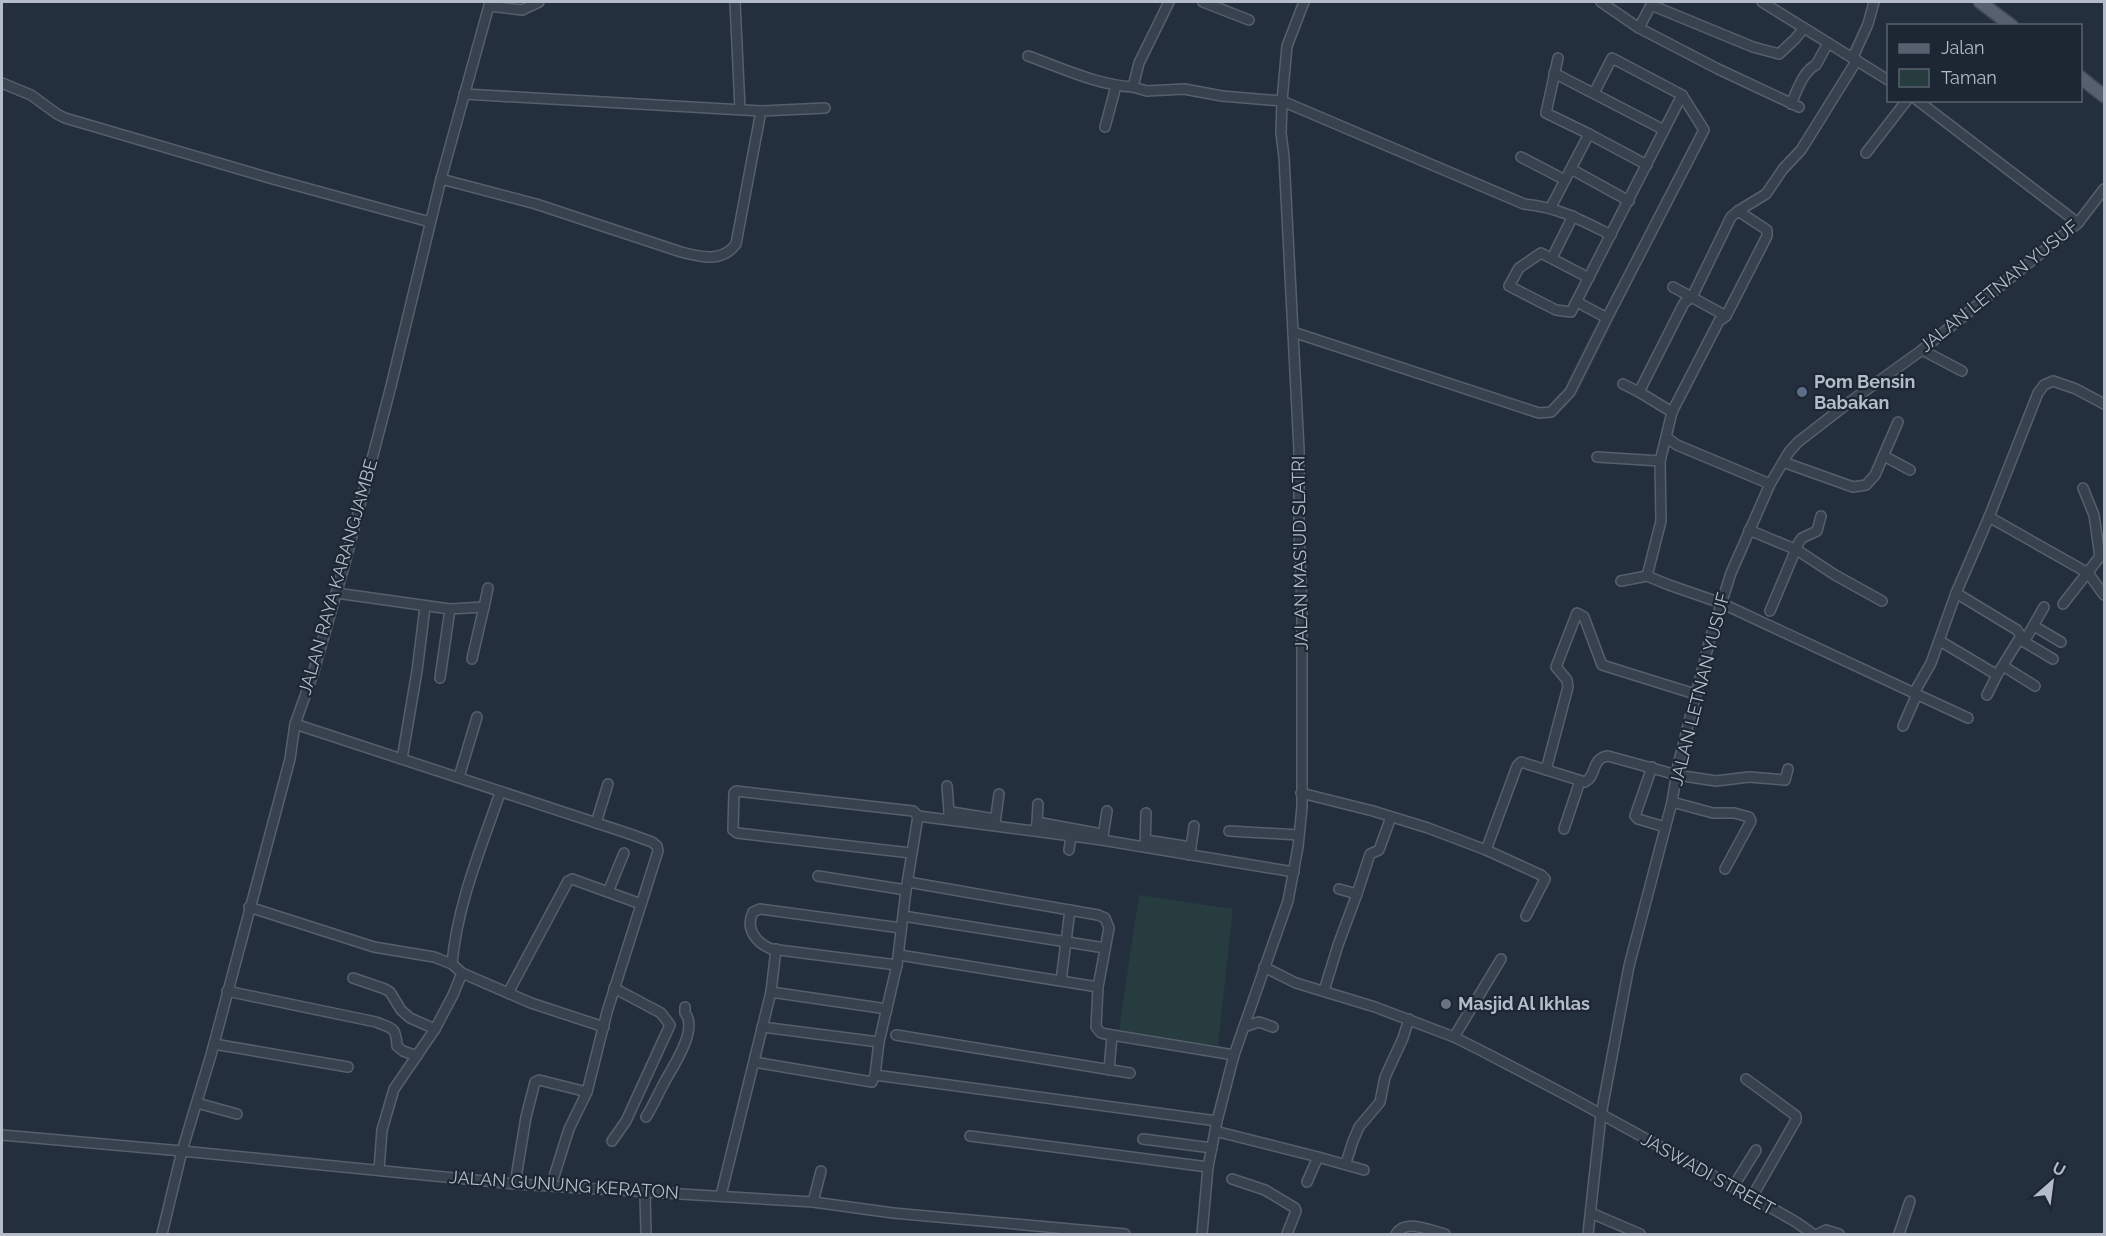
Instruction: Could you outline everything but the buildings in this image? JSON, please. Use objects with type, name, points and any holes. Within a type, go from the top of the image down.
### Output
[{"type":"main road","points":[[1980,2],[2009,24]]},
{"type":"main road","points":[[2082,79],[2104,96]]},
{"type":"street","points":[[489,4],[522,10],[539,2]]},
{"type":"street","points":[[735,2],[740,109]]},
{"type":"street","points":[[1133,87],[1138,63],[1169,2]]},
{"type":"street","points":[[1203,2],[1249,20]]},
{"type":"street","name":"JALAN MAS'UD SLATRI","points":[[1202,1234],[1208,1167],[1216,1126],[1234,1055],[1288,902],[1299,835],[1302,607],[1299,450],[1281,133],[1287,46],[1304,2]]},
{"type":"street","points":[[1601,2],[1639,28],[1795,105],[1808,71],[1816,65],[1828,43]]},
{"type":"street","points":[[1762,2],[1777,6],[1804,28],[1887,79]]},
{"type":"street","points":[[1639,392],[1684,303],[1692,297],[1729,221],[1738,211],[1766,194],[1783,169],[1801,150],[1855,58],[1874,2]]},
{"type":"street","points":[[1639,28],[1652,3],[1774,54],[1782,52],[1804,28]]},
{"type":"street","name":"JALAN RAYA KARANGJAMBE","points":[[162,1234],[182,1151],[214,1044],[290,759],[295,724],[336,593],[376,443],[441,179],[489,4]]},
{"type":"street","points":[[1028,56],[1116,86],[1147,91],[1184,89],[1222,96],[1282,101],[1524,204],[1546,206],[1573,216],[1611,235]]},
{"type":"street","points":[[1558,58],[1546,113],[1647,165]]},
{"type":"street","points":[[1293,332],[1539,412],[1551,412],[1570,392],[1704,130],[1683,95],[1612,58],[1594,93]]},
{"type":"street","points":[[1554,73],[1664,130]]},
{"type":"street","points":[[2,83],[28,93],[64,118],[430,222]]},
{"type":"street","points":[[1105,127],[1116,86]]},
{"type":"street","points":[[464,94],[761,111],[825,108]]},
{"type":"street","points":[[1589,278],[1541,253],[1519,268],[1509,286],[1556,310],[1571,312],[1577,302],[1629,201],[1664,130],[1683,95]]},
{"type":"street","points":[[1866,153],[1905,102]]},
{"type":"street","points":[[1920,102],[2078,223]]},
{"type":"street","points":[[441,179],[536,204],[670,249],[704,257],[718,255],[729,252],[736,244],[761,111]]},
{"type":"street","points":[[1546,206],[1565,180],[1589,134]]},
{"type":"street","points":[[1521,157],[1565,180]]},
{"type":"street","points":[[1571,169],[1629,201]]},
{"type":"street","name":"JALAN LETNAN YUSUF","points":[[1588,1234],[1601,1115],[1622,996],[1672,802],[1695,694],[1721,603],[1749,530],[1770,484],[1798,442],[1922,350],[2078,223],[2104,189]]},
{"type":"street","points":[[1647,576],[1661,521],[1660,461],[1672,412],[1719,321],[1726,316],[1768,234],[1767,230],[1738,211]]},
{"type":"street","points":[[1552,258],[1573,216]]},
{"type":"street","points":[[1673,287],[1726,316]]},
{"type":"street","points":[[1577,302],[1606,318]]},
{"type":"street","points":[[1922,350],[1962,371]]},
{"type":"street","points":[[1903,726],[1940,641],[1956,593],[1989,517],[2032,407],[2044,385],[2053,381],[2076,389],[2104,405]]},
{"type":"street","points":[[1623,384],[1672,412]]},
{"type":"street","points":[[1783,462],[1853,487],[1869,483],[1884,456],[1898,422]]},
{"type":"street","points":[[1666,437],[1671,442],[1698,455],[1770,484]]},
{"type":"street","points":[[1884,456],[1910,470]]},
{"type":"street","points":[[1597,457],[1660,461]]},
{"type":"street","points":[[2063,604],[2102,554],[2094,515],[2083,488]]},
{"type":"street","points":[[1770,611],[1802,538],[1816,531],[1821,516]]},
{"type":"street","points":[[1989,517],[2088,573],[2104,595]]},
{"type":"street","points":[[1749,530],[1797,550],[1835,575],[1882,601]]},
{"type":"street","points":[[1621,581],[1647,576],[1721,603],[1968,718]]},
{"type":"street","points":[[472,659],[488,588]]},
{"type":"street","points":[[336,593],[425,607],[450,609],[484,607]]},
{"type":"street","points":[[1956,593],[2018,631],[2022,641],[2053,659]]},
{"type":"street","points":[[402,759],[425,607]]},
{"type":"street","points":[[1988,695],[1997,675],[2034,626],[2044,607]]},
{"type":"street","points":[[440,678],[450,609]]},
{"type":"street","points":[[1546,770],[1568,687],[1567,680],[1556,667],[1577,613],[1584,617],[1601,664],[1695,694]]},
{"type":"street","points":[[2034,626],[2061,642]]},
{"type":"street","points":[[1940,641],[1997,675]]},
{"type":"street","points":[[2003,666],[2036,686]]},
{"type":"street","points":[[459,777],[477,717]]},
{"type":"street","points":[[295,724],[596,823],[652,842],[657,846],[658,851],[649,884],[614,988],[587,1092],[569,1129],[551,1186]]},
{"type":"street","points":[[1486,850],[1517,766],[1521,762],[1580,781],[1589,780],[1597,761],[1604,756],[1716,781],[1749,777],[1783,781],[1787,778],[1788,769]]},
{"type":"street","points":[[1652,767],[1635,816],[1665,827]]},
{"type":"street","points":[[1564,829],[1580,781]]},
{"type":"street","points":[[596,823],[608,784]]},
{"type":"street","points":[[947,786],[949,816]]},
{"type":"street","points":[[911,853],[737,833],[733,830],[734,793],[736,791],[823,800],[913,812],[918,816],[949,816],[1091,831],[1103,838]]},
{"type":"street","points":[[452,964],[459,917],[500,793]]},
{"type":"street","points":[[1301,793],[1341,802],[1428,828],[1486,850],[1541,875],[1545,879],[1526,916]]},
{"type":"street","points":[[995,822],[999,794]]},
{"type":"street","points":[[1672,802],[1713,813],[1734,813],[1749,817],[1750,821],[1725,869]]},
{"type":"street","points":[[1036,827],[1038,804]]},
{"type":"street","points":[[1103,838],[1107,811]]},
{"type":"street","points":[[1145,844],[1146,813]]},
{"type":"street","points":[[754,1062],[872,1082],[898,960],[911,853],[918,816]]},
{"type":"street","points":[[1324,991],[1371,854],[1379,850],[1391,817]]},
{"type":"street","points":[[1190,851],[1194,826]]},
{"type":"street","points":[[1036,827],[1071,836],[1103,838],[1190,851],[1294,872]]},
{"type":"street","points":[[1229,831],[1299,835]]},
{"type":"street","points":[[1069,850],[1071,836]]},
{"type":"street","points":[[608,891],[624,853]]},
{"type":"street","points":[[818,876],[907,886],[1070,910],[1105,918],[1109,928],[1098,987],[1096,1027],[1101,1033],[1234,1055]]},
{"type":"street","points":[[508,993],[568,881],[572,879],[641,904]]},
{"type":"street","points":[[1339,889],[1357,894]]},
{"type":"street","points":[[249,907],[374,947],[434,957],[531,1003],[604,1027]]},
{"type":"street","points":[[901,928],[756,910],[750,922],[754,936],[767,947],[776,949],[898,960],[1098,987]]},
{"type":"street","points":[[1061,981],[1070,910]]},
{"type":"street","points":[[903,916],[1105,948]]},
{"type":"street","points":[[721,1195],[771,992],[776,949]]},
{"type":"street","points":[[1454,1037],[1501,959]]},
{"type":"street","name":"JASWADI STREET","points":[[1264,967],[1296,983],[1454,1037],[1568,1096],[1752,1197],[1813,1234]]},
{"type":"street","points":[[380,1170],[382,1130],[394,1089],[435,1029],[462,972]]},
{"type":"street","points":[[353,978],[385,988],[405,1014],[435,1029]]},
{"type":"street","points":[[614,988],[661,1013],[670,1025],[687,1030]]},
{"type":"street","points":[[227,991],[376,1022],[394,1030],[397,1035],[397,1046],[417,1056]]},
{"type":"street","points":[[771,992],[887,1008]]},
{"type":"street","points":[[646,1117],[683,1051],[688,1017],[685,1007]]},
{"type":"street","points":[[1346,1164],[1359,1127],[1380,1102],[1385,1077],[1409,1020]]},
{"type":"street","points":[[1244,1027],[1259,1022],[1273,1027]]},
{"type":"street","points":[[612,1141],[626,1120],[670,1025]]},
{"type":"street","points":[[762,1027],[879,1042]]},
{"type":"street","points":[[896,1035],[1130,1073]]},
{"type":"street","points":[[1109,1070],[1112,1035]]},
{"type":"street","points":[[214,1044],[348,1067]]},
{"type":"street","points":[[874,1075],[1216,1126],[1364,1170]]},
{"type":"street","points":[[1746,1079],[1796,1116],[1796,1120],[1752,1197]]},
{"type":"street","points":[[515,1184],[526,1117],[536,1082],[539,1080],[587,1092]]},
{"type":"street","points":[[197,1103],[237,1114]]},
{"type":"street","name":"JALAN GUNUNG KERATON","points":[[2,1135],[515,1184],[813,1202],[904,1214],[1125,1234]]},
{"type":"street","points":[[969,1136],[1208,1167]]},
{"type":"street","points":[[1143,1139],[1212,1148]]},
{"type":"street","points":[[1733,1187],[1756,1150]]},
{"type":"street","points":[[1307,1182],[1318,1157]]},
{"type":"street","points":[[813,1202],[821,1170]]},
{"type":"street","points":[[1232,1179],[1265,1190],[1295,1208],[1296,1211],[1287,1234]]},
{"type":"street","points":[[645,1193],[646,1234]]},
{"type":"street","points":[[1899,1234],[1910,1201]]},
{"type":"street","points":[[1591,1213],[1640,1234]]},
{"type":"street","points":[[1396,1234],[1401,1227],[1408,1225],[1445,1234]]},
{"type":"street","points":[[1818,1234],[1826,1230],[1839,1234]]},
{"type":"green space","points":[[1139,895],[1233,909],[1218,1046],[1119,1030]]},
{"type":"place","name":"Pom Bensin Babakan","points":[[1802,392]]},
{"type":"place","name":"Masjid Al Ikhlas","points":[[1446,1004]]}]
